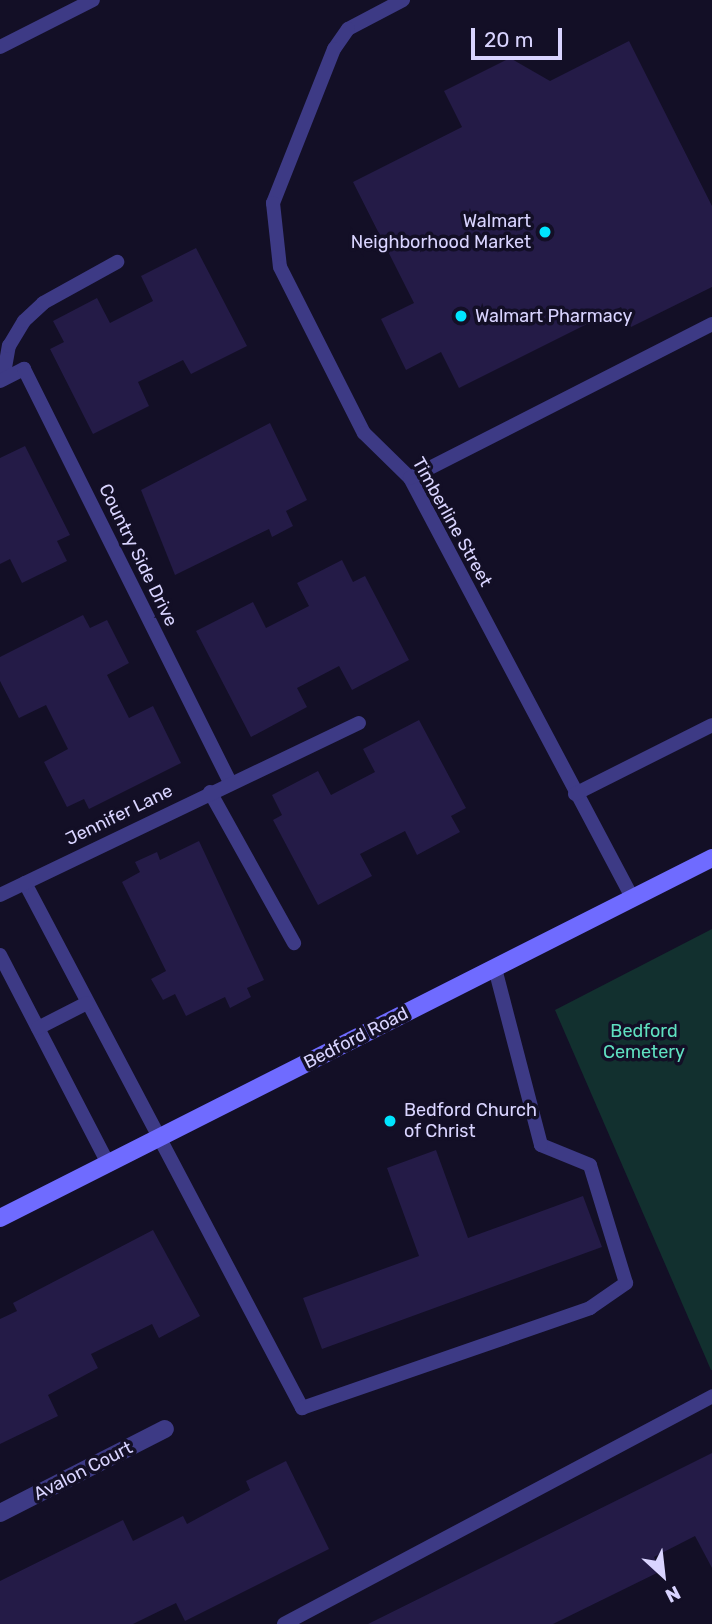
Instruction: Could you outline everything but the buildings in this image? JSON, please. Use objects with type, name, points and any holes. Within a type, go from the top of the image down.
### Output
[{"type":"main road","name":"Bedford Road","points":[[0,1218],[712,858]]},
{"type":"street","name":"Avalon Court","points":[[0,1513],[165,1429]]},
{"type":"lane","points":[[0,47],[93,0]]},
{"type":"lane","name":"Timberline Street","points":[[403,0],[348,29],[334,49],[273,203],[272,232],[280,267],[364,433],[410,478],[632,898]]},
{"type":"lane","points":[[1,380],[9,346],[24,321],[43,303],[117,262]]},
{"type":"lane","points":[[410,478],[712,324]]},
{"type":"lane","name":"Country Side Drive","points":[[1,380],[24,369],[230,782]]},
{"type":"lane","name":"Jennifer Lane","points":[[0,895],[230,782],[359,723]]},
{"type":"lane","points":[[575,794],[712,725]]},
{"type":"lane","points":[[210,792],[294,943]]},
{"type":"lane","points":[[25,883],[302,1408],[590,1308],[626,1283],[590,1165],[541,1145],[495,968]]},
{"type":"lane","points":[[0,955],[108,1163]]},
{"type":"lane","points":[[38,1028],[87,1003]]},
{"type":"lane","points":[[284,1624],[712,1396]]},
{"type":"green space","name":"Bedford Cemetery","points":[[712,929],[712,1370],[711,1370],[555,1010]]},
{"type":"place","name":"Walmart Neighborhood Market","points":[[545,232]]},
{"type":"place","name":"Walmart Pharmacy","points":[[461,316]]},
{"type":"place","name":"Bedford Church of Christ","points":[[390,1121]]}]
